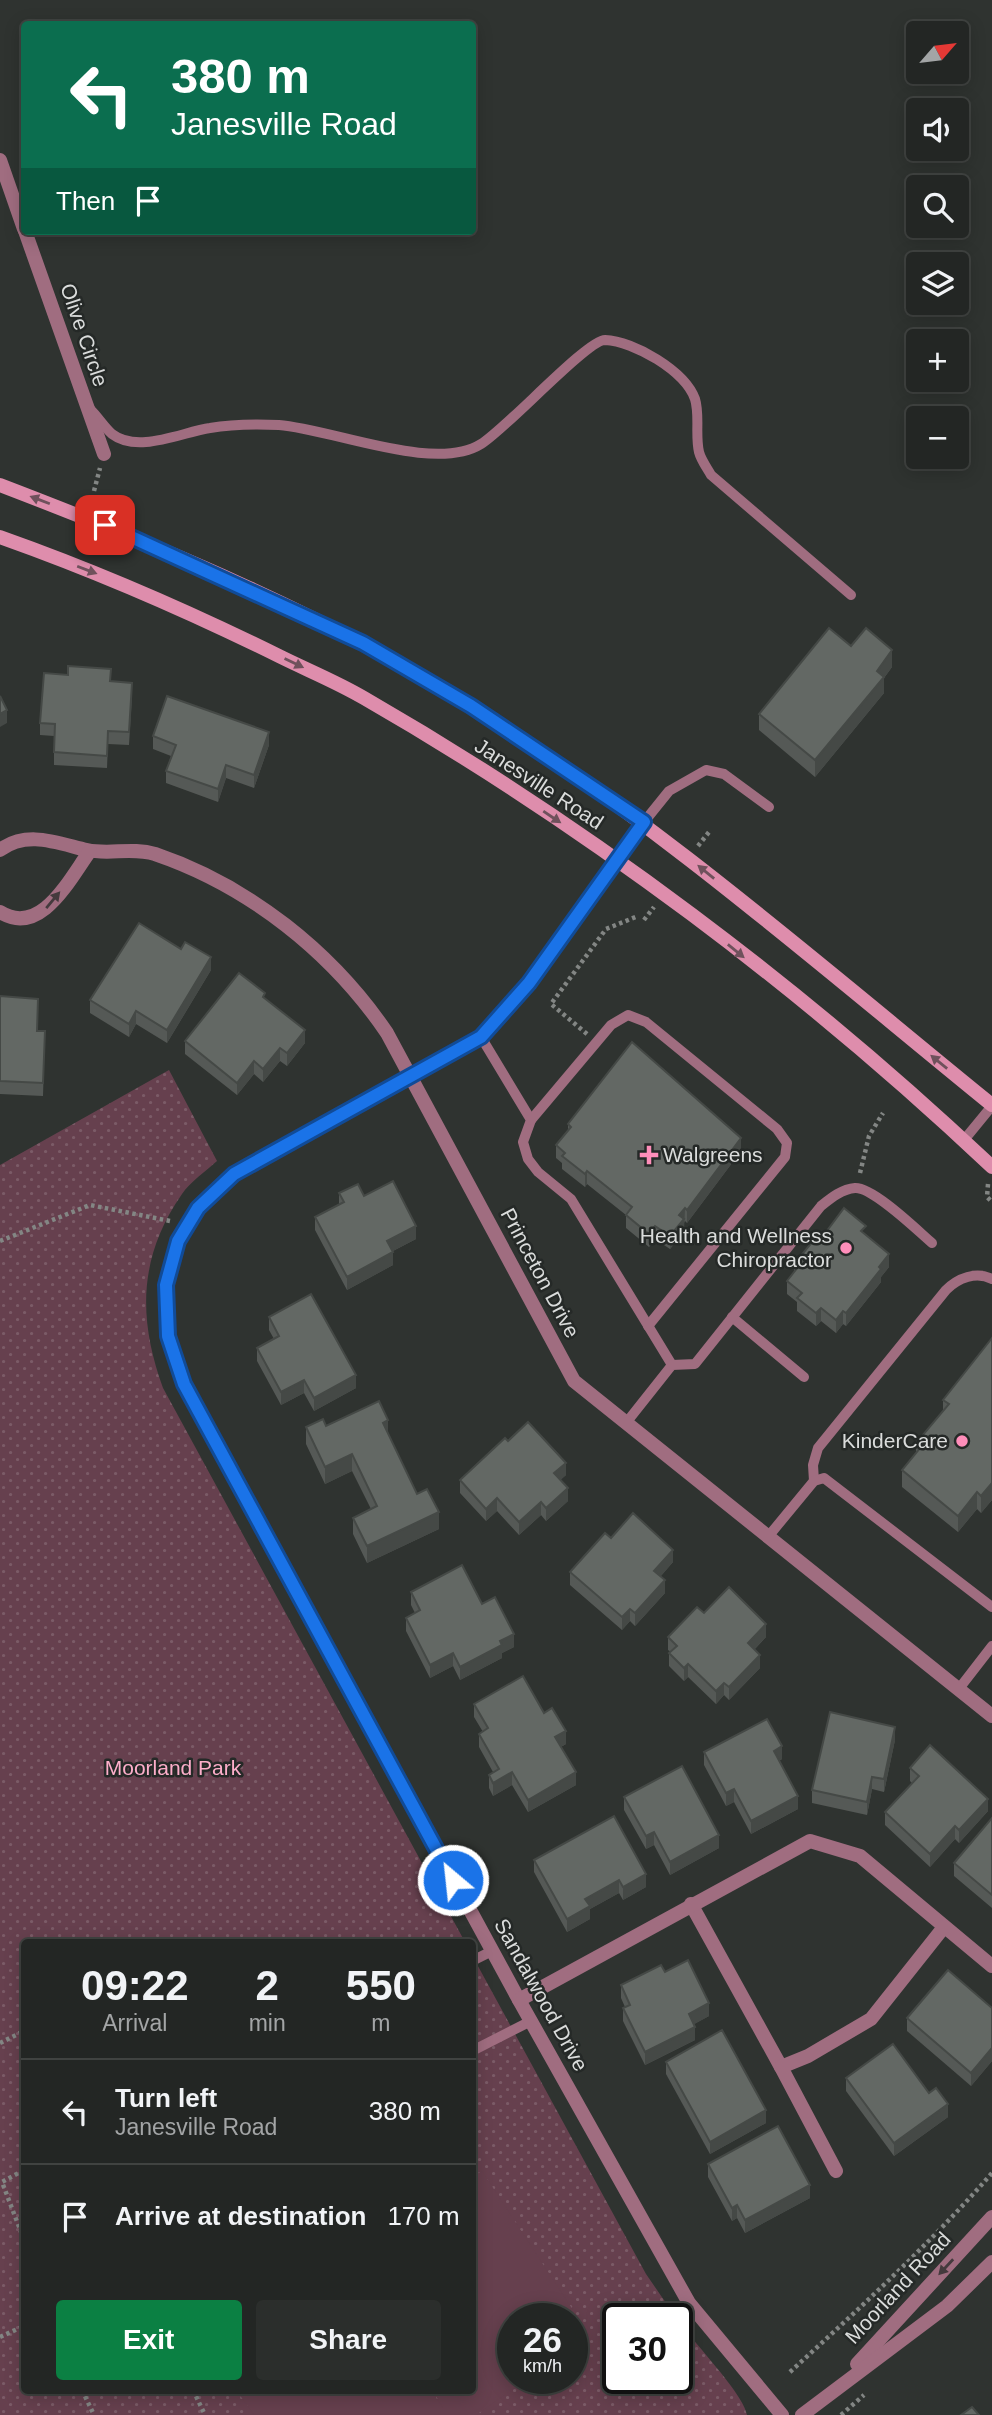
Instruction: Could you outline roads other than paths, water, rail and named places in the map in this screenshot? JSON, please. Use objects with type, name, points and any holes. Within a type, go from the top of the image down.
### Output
[{"type":"main road","name":"Janesville Road","points":[[0,485],[126,533],[363,643],[471,706],[644,822],[992,1106]]},
{"type":"main road","name":"Janesville Road","points":[[0,537],[164,600],[363,697],[505,785],[617,861],[705,926],[912,1092],[964,1140],[990,1174]]},
{"type":"street","name":"Olive Circle","points":[[0,160],[21,219]]},
{"type":"street","name":"Olive Circle","points":[[27,235],[104,454]]},
{"type":"street","name":"Sandalwood Drive","points":[[644,822],[529,983],[481,1037],[234,1174],[198,1208],[178,1241],[166,1285],[168,1336],[184,1384],[492,1951],[689,2303],[782,2415]]},
{"type":"street","name":"Princeton Drive","points":[[0,850],[15,842],[31,839],[90,851],[123,849],[154,854],[238,893],[286,925],[315,950],[369,1006],[574,1381],[992,1716]]},
{"type":"street","points":[[0,912],[16,920],[29,918],[45,910],[90,851]]},
{"type":"street","points":[[519,2000],[810,1841],[860,1856],[992,1966]]},
{"type":"street","points":[[691,1904],[836,2171]]},
{"type":"street","points":[[781,2067],[808,2056],[871,2019],[944,1927]]},
{"type":"street","name":"Moorland Road","points":[[834,2388],[992,2217]]},
{"type":"street","name":"Moorland Road","points":[[802,2415],[834,2388],[947,2306],[992,2262]]},
{"type":"lane","points":[[86,404],[114,435],[136,440],[256,424],[338,434],[403,452],[442,454],[479,446],[546,389],[589,346],[605,340],[643,352],[677,372],[695,399],[699,453],[711,475],[851,595]]},
{"type":"lane","points":[[644,822],[669,791],[705,770],[724,774],[769,807]]},
{"type":"lane","points":[[648,1326],[785,1157],[787,1143],[777,1129],[646,1022],[628,1015],[611,1025],[531,1120],[523,1142],[528,1159],[538,1172],[571,1199],[648,1326],[672,1365]]},
{"type":"lane","points":[[481,1037],[531,1120]]},
{"type":"lane","points":[[964,1140],[992,1106]]},
{"type":"lane","points":[[626,1423],[672,1365],[695,1364],[821,1206],[837,1193],[857,1188],[873,1195],[932,1243]]},
{"type":"lane","points":[[814,1481],[813,1465],[818,1448],[946,1290],[956,1280],[970,1276],[984,1275],[992,1279]]},
{"type":"lane","points":[[732,1317],[804,1377]]},
{"type":"lane","points":[[767,1538],[814,1481],[824,1478],[992,1607]]},
{"type":"lane","points":[[958,1689],[992,1646]]},
{"type":"lane","points":[[476,1959],[492,1951]]},
{"type":"lane","points":[[476,2049],[531,2021]]},
{"type":"place","name":"Walgreens","points":[[649,1155]]},
{"type":"place","name":"Health and Wellness Chiropractor","points":[[846,1248]]},
{"type":"place","name":"KinderCare","points":[[962,1441]]},
{"type":"park label","name":"Moorland Park","points":[[173,1768]]}]
